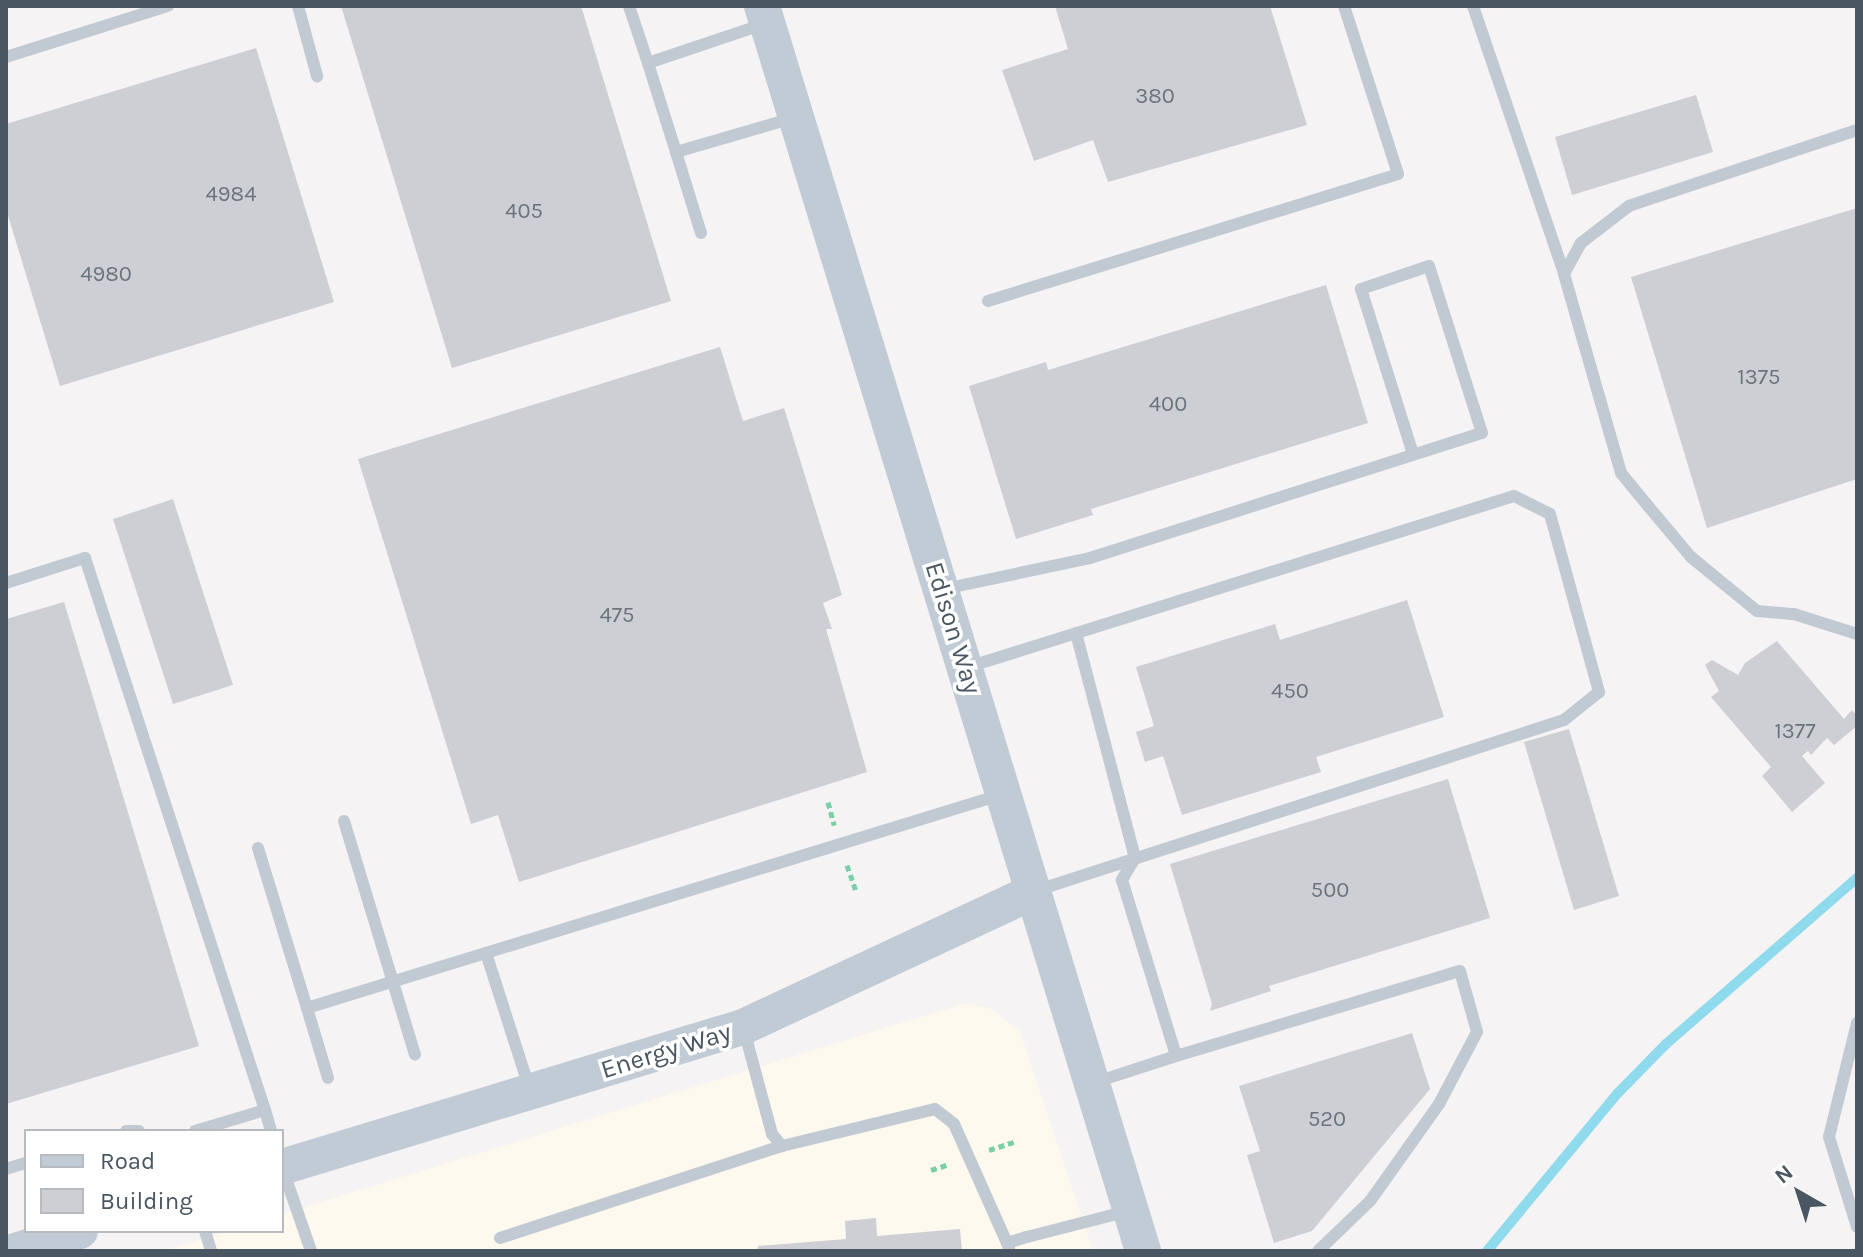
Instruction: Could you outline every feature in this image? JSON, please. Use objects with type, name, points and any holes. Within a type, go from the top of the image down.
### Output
[{"type":"street","name":"Edison Way","points":[[764,14],[1143,1251]]},
{"type":"street","name":"Energy Way","points":[[284,1166],[743,1027],[1033,892]]},
{"type":"street","points":[[15,1251],[74,1233]]},
{"type":"lane","points":[[6,57],[168,6]]},
{"type":"lane","points":[[298,6],[317,76]]},
{"type":"lane","points":[[629,6],[701,233]]},
{"type":"lane","points":[[988,301],[1398,174],[1344,6]]},
{"type":"lane","points":[[1473,6],[1564,274],[1621,473],[1691,557],[1757,611],[1794,614],[1857,634]]},
{"type":"lane","points":[[648,63],[764,14]]},
{"type":"lane","points":[[676,152],[796,117]]},
{"type":"lane","points":[[1564,274],[1581,243],[1629,206],[1857,130]]},
{"type":"lane","points":[[941,590],[1090,558],[1482,433],[1429,266],[1361,289],[1413,454]]},
{"type":"lane","points":[[965,668],[1514,496],[1550,514],[1599,692],[1564,720],[1033,892]]},
{"type":"lane","points":[[6,583],[85,558],[270,1129]]},
{"type":"lane","points":[[1076,633],[1135,858],[1122,880],[1176,1056]]},
{"type":"lane","points":[[307,1008],[1003,794]]},
{"type":"lane","points":[[344,821],[389,982],[415,1054]]},
{"type":"lane","points":[[258,848],[328,1078]]},
{"type":"lane","points":[[486,953],[530,1093]]},
{"type":"lane","points":[[1091,1083],[1460,971],[1477,1032],[1439,1104],[1370,1201],[1318,1251]]},
{"type":"lane","points":[[1857,1023],[1829,1137],[1857,1227]]},
{"type":"lane","points":[[743,1027],[772,1134],[782,1146]]},
{"type":"lane","points":[[500,1238],[782,1146],[935,1109],[954,1124],[1008,1247],[1131,1211]]},
{"type":"lane","points":[[202,1129],[265,1110]]},
{"type":"lane","points":[[284,1173],[311,1251]]},
{"type":"shaded area","points":[[966,1003],[991,1009],[1020,1031],[1093,1251],[163,1251],[222,1233],[284,1233],[284,1213]]},
{"type":"building","points":[[341,6],[581,6],[671,301],[452,368]]},
{"type":"building","points":[[1055,6],[1270,6],[1307,125],[1108,182],[1093,140],[1034,161],[1002,70],[1068,49]]},
{"type":"building","points":[[256,48],[334,302],[60,386],[6,209],[6,124]]},
{"type":"building","points":[[1696,95],[1713,152],[1572,195],[1555,137]]},
{"type":"building","points":[[1857,208],[1857,479],[1707,528],[1631,277]]},
{"type":"building","points":[[1326,285],[1368,423],[1091,509],[1093,515],[1016,539],[969,386],[1046,362],[1048,370]]},
{"type":"building","points":[[720,347],[743,421],[784,408],[842,595],[823,603],[832,629],[826,629],[867,772],[519,882],[498,815],[471,824],[358,459]]},
{"type":"building","points":[[173,499],[233,685],[173,704],[113,519]]},
{"type":"building","points":[[1407,600],[1444,717],[1316,757],[1321,772],[1182,815],[1163,756],[1145,762],[1136,732],[1154,726],[1136,667],[1275,624],[1280,640]]},
{"type":"building","points":[[64,602],[199,1046],[6,1104],[6,619]]},
{"type":"building","points":[[1777,641],[1844,719],[1852,710],[1857,716],[1857,726],[1834,745],[1827,738],[1811,755],[1808,751],[1802,756],[1825,783],[1792,812],[1762,776],[1771,767],[1711,697],[1719,691],[1705,665],[1712,660],[1738,675],[1745,663]]},
{"type":"building","points":[[1569,729],[1619,896],[1574,910],[1524,742]]},
{"type":"building","points":[[1448,779],[1490,918],[1269,986],[1271,991],[1210,1011],[1212,1004],[1170,864]]},
{"type":"building","points":[[1412,1033],[1430,1089],[1312,1231],[1274,1243],[1247,1155],[1260,1151],[1239,1086]]},
{"type":"building","points":[[876,1218],[877,1236],[960,1229],[962,1251],[757,1251],[758,1246],[846,1239],[845,1221]]},
{"type":"waterway","points":[[1487,1251],[1617,1094],[1666,1044],[1857,878]]}]
